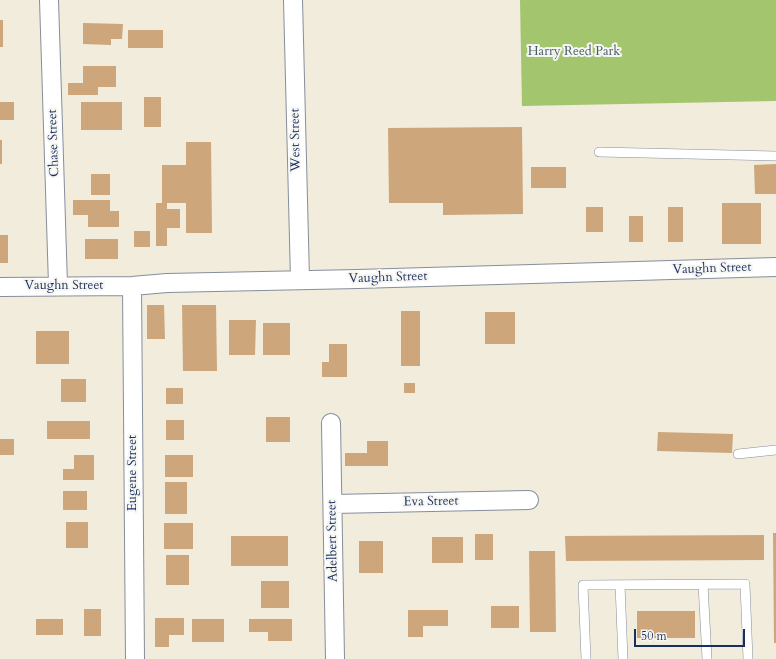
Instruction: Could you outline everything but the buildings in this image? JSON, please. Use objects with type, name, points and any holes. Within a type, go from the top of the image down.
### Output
[{"type":"street","name":"Chase Street","points":[[50,0],[58,285]]},
{"type":"street","name":"West Street","points":[[293,0],[300,280]]},
{"type":"street","name":"Vaughn Street","points":[[0,287],[58,285],[132,286],[167,283],[776,267]]},
{"type":"street","name":"Eugene Street","points":[[132,286],[134,659]]},
{"type":"street","name":"Adelbert Street","points":[[331,423],[335,659]]},
{"type":"street","name":"Eva Street","points":[[333,504],[529,500]]},
{"type":"lane","points":[[599,152],[776,156]]},
{"type":"lane","points":[[738,454],[776,450]]},
{"type":"lane","points":[[703,584],[707,659]]},
{"type":"lane","points":[[586,659],[584,585],[703,584],[745,584],[748,659]]},
{"type":"lane","points":[[620,585],[623,659]]},
{"type":"green space","name":"Harry Reed Park","points":[[520,0],[776,0],[776,101],[522,106]]}]
